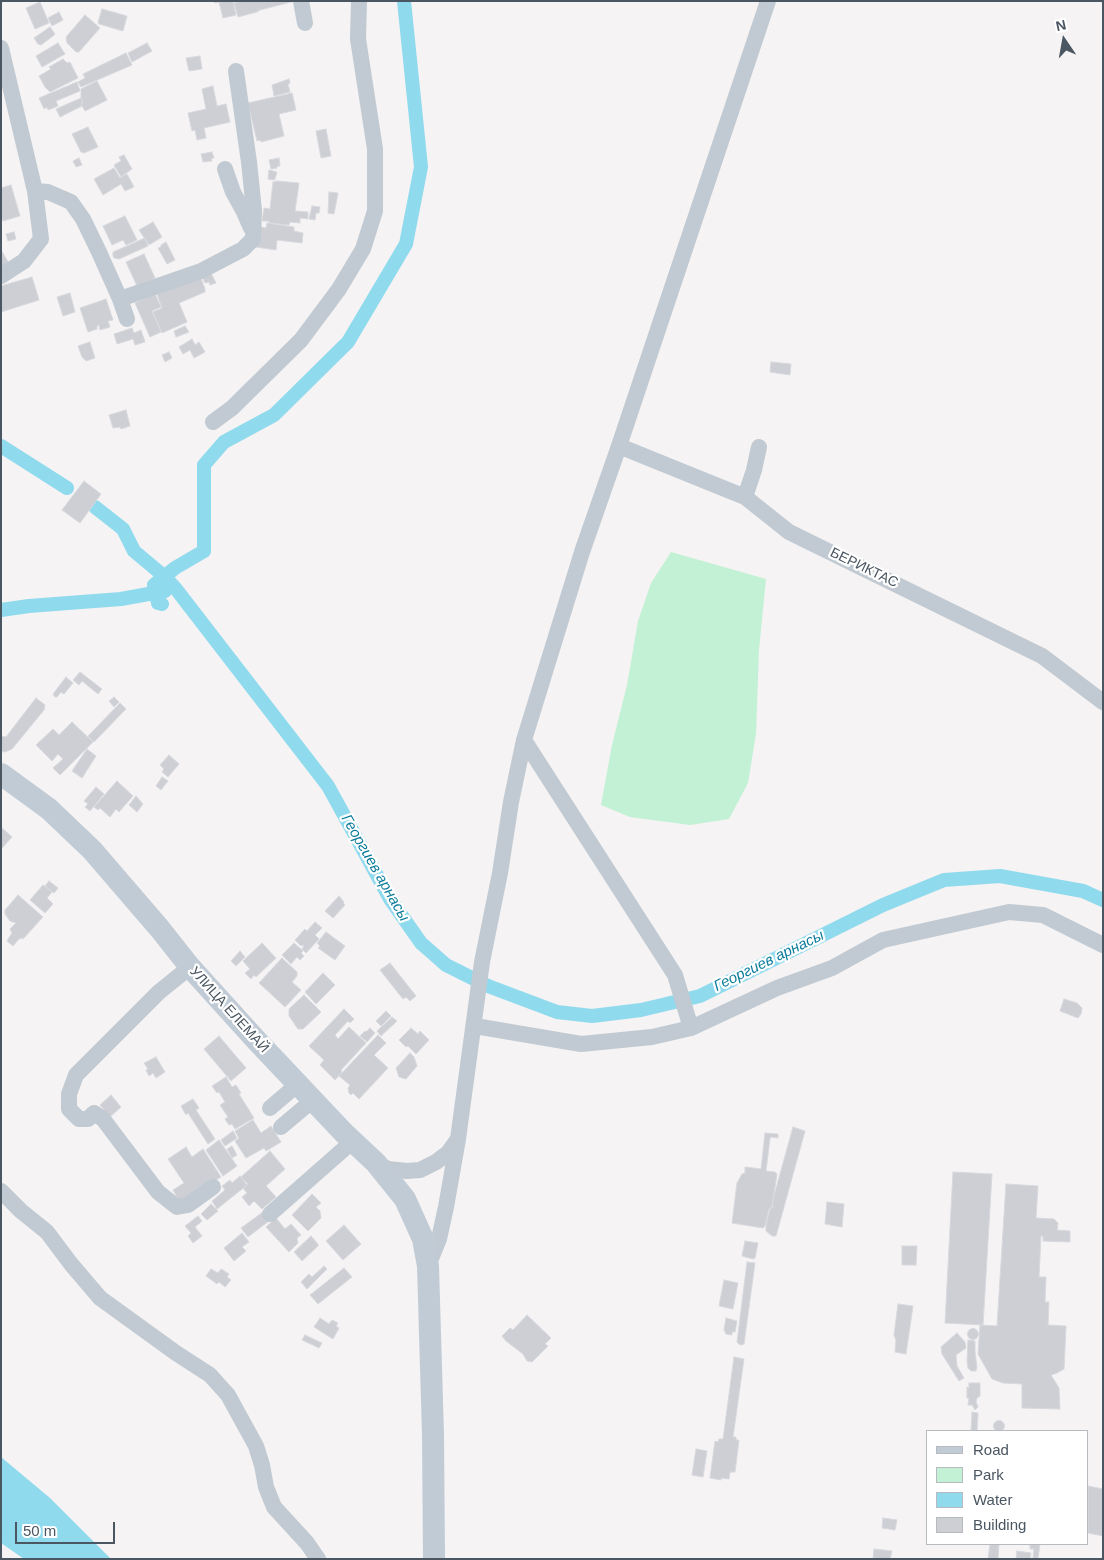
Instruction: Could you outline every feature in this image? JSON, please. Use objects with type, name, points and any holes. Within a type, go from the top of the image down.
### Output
[{"type":"street","points":[[300,1],[305,23]]},
{"type":"street","points":[[213,422],[232,408],[301,340],[339,289],[363,249],[375,211],[375,149],[358,39],[358,1]]},
{"type":"street","points":[[428,1266],[439,1239],[446,1207],[458,1139],[482,962],[524,740],[561,615],[768,1]]},
{"type":"street","points":[[1,48],[35,190],[41,239],[24,261],[1,276]]},
{"type":"street","points":[[120,299],[201,271],[244,250],[253,236],[254,210],[236,71]]},
{"type":"street","points":[[225,169],[253,236]]},
{"type":"street","points":[[35,190],[48,192],[71,202],[83,219],[99,252],[127,319]]},
{"type":"street","name":"БЕРИКТАС","points":[[619,446],[745,497],[789,532],[1042,656],[1103,702]]},
{"type":"street","points":[[745,497],[754,470],[758,447]]},
{"type":"street","points":[[524,740],[675,975],[690,1026]]},
{"type":"street","name":"УЛИЦА ЕЛЕМАЙ","points":[[1,774],[49,809],[92,850],[190,967],[305,1092],[376,1163],[405,1199],[423,1239],[428,1266],[433,1434],[434,1559]]},
{"type":"street","points":[[475,1018],[581,1044],[652,1037],[690,1026],[777,988],[832,968],[883,940],[1009,912],[1043,915],[1103,945]]},
{"type":"street","points":[[190,967],[159,992],[76,1075],[69,1094],[70,1109],[79,1119],[88,1119],[94,1113],[103,1119],[158,1192],[177,1207],[188,1205],[213,1187]]},
{"type":"street","points":[[270,1108],[305,1092]]},
{"type":"street","points":[[281,1127],[305,1092]]},
{"type":"street","points":[[376,1163],[388,1168],[407,1171],[420,1170],[448,1153],[458,1139]]},
{"type":"street","points":[[270,1214],[353,1141]]},
{"type":"street","points":[[1,1191],[21,1212],[47,1232],[100,1298],[210,1375],[228,1395],[256,1446],[266,1487],[274,1507],[307,1543],[318,1559]]},
{"type":"green space","points":[[671,552],[766,579],[759,650],[756,734],[748,783],[729,819],[690,825],[630,817],[601,805],[612,745],[627,685],[638,621],[651,583]]},
{"type":"water","points":[[1,1457],[50,1498],[111,1559],[24,1559],[1,1543]]},
{"type":"building","points":[[213,1],[234,1],[236,15],[223,18],[219,2],[215,3]]},
{"type":"building","points":[[241,1],[295,1],[238,17],[234,3]]},
{"type":"building","points":[[40,2],[49,23],[35,29],[26,8]]},
{"type":"building","points":[[102,9],[127,16],[123,31],[99,24]]},
{"type":"building","points":[[59,12],[63,20],[52,26],[48,18]]},
{"type":"building","points":[[85,15],[100,28],[79,52],[76,52],[67,43],[66,37]]},
{"type":"building","points":[[50,27],[55,34],[41,45],[38,44],[34,38]]},
{"type":"building","points":[[58,43],[65,54],[42,67],[36,56]]},
{"type":"building","points":[[147,43],[152,51],[132,62],[128,53]]},
{"type":"building","points":[[126,53],[132,65],[81,87],[78,82],[85,78],[83,74]]},
{"type":"building","points":[[200,56],[202,69],[189,71],[186,58]]},
{"type":"building","points":[[63,59],[67,63],[70,62],[78,78],[50,92],[39,76],[51,69],[49,67]]},
{"type":"building","points":[[289,79],[290,92],[274,96],[272,85]]},
{"type":"building","points":[[97,81],[107,100],[85,111],[81,104],[83,103],[81,89]]},
{"type":"building","points":[[77,82],[80,91],[56,101],[58,106],[48,110],[47,107],[44,109],[39,98]]},
{"type":"building","points":[[213,86],[217,106],[226,104],[230,122],[204,128],[206,138],[197,140],[195,130],[192,131],[188,113],[206,109],[202,89]]},
{"type":"building","points":[[292,93],[296,110],[279,114],[284,136],[261,142],[261,140],[257,141],[248,103]]},
{"type":"building","points":[[81,98],[82,106],[60,117],[56,109]]},
{"type":"building","points":[[88,127],[98,147],[84,153],[81,152],[72,134]]},
{"type":"building","points":[[326,129],[331,156],[321,158],[316,131]]},
{"type":"building","points":[[212,152],[214,158],[211,159],[212,161],[203,162],[201,154]]},
{"type":"building","points":[[124,155],[132,169],[121,177],[114,165],[121,161],[119,157]]},
{"type":"building","points":[[79,158],[82,165],[76,167],[73,161]]},
{"type":"building","points":[[279,158],[280,166],[271,169],[269,160]]},
{"type":"building","points":[[114,168],[120,178],[127,174],[134,187],[125,191],[121,184],[103,195],[94,179]]},
{"type":"building","points":[[269,170],[277,172],[275,179],[268,179]]},
{"type":"building","points":[[273,182],[299,183],[295,211],[308,212],[308,219],[300,218],[300,223],[290,222],[289,225],[262,221],[264,208],[270,209]]},
{"type":"building","points":[[11,185],[20,216],[3,221],[1,216],[1,188]]},
{"type":"building","points":[[329,192],[338,193],[334,214],[328,213]]},
{"type":"building","points":[[312,206],[320,207],[319,213],[316,213],[315,220],[309,219]]},
{"type":"building","points":[[125,216],[137,240],[126,245],[123,240],[112,245],[103,226]]},
{"type":"building","points":[[153,222],[162,237],[149,245],[139,230]]},
{"type":"building","points":[[267,223],[294,227],[294,231],[303,233],[302,243],[277,240],[276,250],[256,247],[261,227],[266,228]]},
{"type":"building","points":[[14,232],[16,239],[8,241],[6,234]]},
{"type":"building","points":[[145,238],[148,246],[119,259],[114,258],[113,252]]},
{"type":"building","points":[[166,242],[175,260],[167,264],[158,248]]},
{"type":"building","points":[[1,250],[10,265],[1,270]]},
{"type":"building","points":[[144,254],[155,278],[137,286],[126,262]]},
{"type":"building","points":[[211,273],[216,283],[210,285],[209,282],[205,283],[202,277]]},
{"type":"building","points":[[200,276],[205,292],[179,303],[187,322],[162,333],[153,312],[162,308],[157,294]]},
{"type":"building","points":[[32,277],[39,300],[1,312],[1,286]]},
{"type":"building","points":[[70,293],[75,312],[63,316],[57,297]]},
{"type":"building","points":[[155,294],[161,307],[152,311],[161,332],[150,337],[135,303]]},
{"type":"building","points":[[106,299],[113,320],[108,321],[110,327],[100,330],[99,325],[97,329],[88,332],[80,308]]},
{"type":"building","points":[[185,326],[189,332],[176,337],[174,331]]},
{"type":"building","points":[[132,328],[134,333],[141,330],[145,342],[135,345],[133,339],[117,344],[114,334]]},
{"type":"building","points":[[192,339],[195,345],[199,342],[205,352],[194,358],[190,350],[183,354],[179,347]]},
{"type":"building","points":[[90,342],[95,358],[86,361],[82,357],[78,346]]},
{"type":"building","points":[[169,352],[172,358],[165,362],[162,355]]},
{"type":"building","points":[[771,362],[791,364],[790,375],[770,372]]},
{"type":"building","points":[[126,410],[130,426],[121,429],[120,427],[113,428],[109,415]]},
{"type":"building","points":[[84,481],[101,494],[80,523],[62,510]]},
{"type":"building","points":[[80,672],[102,689],[98,694],[82,681],[79,685],[73,680]]},
{"type":"building","points":[[66,677],[73,683],[64,694],[61,692],[55,697],[53,694]]},
{"type":"building","points":[[114,697],[119,702],[114,707],[109,701]]},
{"type":"building","points":[[36,698],[45,705],[44,710],[12,749],[5,752],[1,751],[1,736],[6,737]]},
{"type":"building","points":[[120,703],[126,709],[94,742],[88,736]]},
{"type":"building","points":[[72,722],[93,742],[60,775],[53,768],[63,759],[58,754],[52,761],[36,745],[53,729],[59,735]]},
{"type":"building","points":[[87,749],[96,756],[82,778],[72,771]]},
{"type":"building","points":[[169,755],[179,764],[168,777],[162,772],[164,769],[160,765]]},
{"type":"building","points":[[162,777],[168,781],[161,790],[156,786]]},
{"type":"building","points":[[117,781],[133,796],[119,812],[116,809],[110,817],[100,808],[98,810],[94,807]]},
{"type":"building","points":[[96,787],[104,794],[90,811],[85,807],[88,804],[84,801]]},
{"type":"building","points":[[136,796],[143,804],[137,812],[129,805]]},
{"type":"building","points":[[1,827],[12,837],[2,848],[1,847]]},
{"type":"building","points":[[49,881],[58,888],[54,893],[45,886]]},
{"type":"building","points":[[43,885],[52,892],[47,898],[53,904],[45,913],[30,900]]},
{"type":"building","points":[[18,895],[43,917],[23,939],[18,940],[13,946],[7,941],[12,933],[10,929],[16,923],[10,921],[5,914],[5,910]]},
{"type":"building","points":[[339,896],[345,905],[333,918],[325,911]]},
{"type":"building","points":[[315,922],[322,928],[315,935],[319,939],[306,953],[302,949],[304,946],[301,946],[295,940]]},
{"type":"building","points":[[326,932],[345,946],[335,960],[318,948],[320,946],[317,943]]},
{"type":"building","points":[[262,943],[276,958],[256,977],[254,975],[251,979],[245,973],[250,969],[243,961]]},
{"type":"building","points":[[294,943],[303,951],[301,953],[304,956],[300,960],[297,957],[291,964],[282,955]]},
{"type":"building","points":[[240,951],[245,957],[236,966],[231,961]]},
{"type":"building","points":[[282,958],[297,972],[297,976],[292,982],[301,990],[285,1007],[259,983]]},
{"type":"building","points":[[390,963],[416,996],[410,1001],[406,997],[403,999],[380,970]]},
{"type":"building","points":[[323,973],[335,985],[316,1004],[305,992]]},
{"type":"building","points":[[304,995],[321,1012],[303,1029],[298,1029],[289,1016],[289,1009]]},
{"type":"building","points":[[1064,999],[1077,1003],[1082,1008],[1078,1018],[1060,1011]]},
{"type":"building","points":[[344,1009],[354,1019],[350,1023],[348,1021],[335,1035],[338,1039],[349,1027],[366,1043],[341,1070],[342,1072],[335,1080],[320,1065],[324,1060],[309,1046]]},
{"type":"building","points":[[386,1011],[391,1016],[381,1026],[376,1021]]},
{"type":"building","points":[[392,1017],[397,1021],[381,1036],[377,1031]]},
{"type":"building","points":[[370,1028],[375,1033],[367,1042],[360,1036]]},
{"type":"building","points":[[411,1028],[418,1034],[420,1031],[429,1040],[416,1054],[399,1040]]},
{"type":"building","points":[[378,1035],[386,1043],[374,1055],[388,1068],[359,1099],[353,1093],[351,1095],[349,1093],[348,1088],[350,1085],[339,1076]]},
{"type":"building","points":[[219,1036],[246,1068],[231,1081],[204,1049]]},
{"type":"building","points":[[410,1053],[414,1057],[417,1066],[406,1079],[399,1077],[396,1068]]},
{"type":"building","points":[[156,1057],[165,1072],[156,1078],[153,1073],[149,1076],[146,1070],[148,1069],[144,1063]]},
{"type":"building","points":[[226,1077],[232,1087],[236,1085],[241,1093],[239,1094],[254,1118],[235,1129],[225,1119],[228,1117],[220,1105],[225,1102],[219,1092],[217,1093],[212,1086]]},
{"type":"building","points":[[111,1095],[121,1107],[110,1117],[100,1105]]},
{"type":"building","points":[[193,1099],[199,1108],[196,1110],[215,1139],[208,1144],[188,1113],[186,1115],[181,1106]]},
{"type":"building","points":[[253,1120],[261,1133],[271,1126],[281,1142],[266,1151],[264,1148],[246,1158],[235,1141],[239,1138],[235,1131]]},
{"type":"building","points":[[793,1127],[805,1131],[776,1236],[772,1236],[766,1231],[766,1225],[770,1209],[773,1207],[772,1203]]},
{"type":"building","points":[[233,1131],[237,1138],[225,1146],[221,1140]]},
{"type":"building","points":[[765,1133],[778,1134],[778,1138],[770,1138],[766,1171],[777,1174],[772,1207],[769,1209],[763,1228],[732,1223],[737,1183],[742,1174],[745,1173],[745,1167],[761,1169]]},
{"type":"building","points":[[219,1140],[237,1166],[223,1176],[206,1150]]},
{"type":"building","points":[[232,1146],[237,1155],[232,1158],[227,1149]]},
{"type":"building","points":[[186,1147],[192,1157],[203,1149],[221,1177],[180,1202],[173,1190],[184,1183],[168,1159]]},
{"type":"building","points":[[270,1151],[285,1169],[266,1186],[276,1197],[262,1209],[254,1201],[249,1206],[242,1197],[247,1193],[243,1188],[248,1184],[241,1177]]},
{"type":"building","points":[[953,1172],[992,1174],[983,1325],[945,1323]]},
{"type":"building","points":[[240,1176],[247,1185],[217,1209],[212,1201],[225,1190],[222,1186],[230,1180],[232,1183]]},
{"type":"building","points":[[1006,1184],[1038,1186],[1036,1218],[1054,1219],[1058,1223],[1057,1230],[1070,1231],[1070,1242],[1043,1241],[1043,1236],[1041,1236],[1039,1277],[1046,1277],[1045,1302],[1049,1302],[1048,1325],[1066,1326],[1064,1369],[1051,1375],[1059,1388],[1060,1409],[1022,1408],[1022,1384],[1003,1383],[992,1379],[978,1354],[980,1325],[997,1326]]},
{"type":"building","points":[[312,1194],[321,1203],[316,1207],[320,1211],[321,1218],[308,1231],[292,1215]]},
{"type":"building","points":[[827,1202],[844,1204],[842,1227],[825,1224]]},
{"type":"building","points":[[211,1204],[218,1211],[207,1220],[201,1214]]},
{"type":"building","points":[[263,1212],[269,1221],[248,1237],[241,1228]]},
{"type":"building","points":[[198,1216],[202,1221],[195,1227],[202,1236],[193,1243],[188,1236],[191,1233],[185,1226]]},
{"type":"building","points":[[276,1218],[285,1229],[291,1224],[301,1235],[297,1238],[298,1243],[289,1252],[266,1227]]},
{"type":"building","points":[[344,1225],[361,1244],[343,1260],[326,1241]]},
{"type":"building","points":[[242,1233],[249,1242],[242,1247],[246,1251],[234,1261],[224,1248]]},
{"type":"building","points":[[311,1236],[318,1246],[302,1261],[294,1252]]},
{"type":"building","points":[[745,1241],[758,1243],[755,1258],[742,1256]]},
{"type":"building","points":[[902,1246],[917,1246],[916,1265],[902,1265]]},
{"type":"building","points":[[747,1262],[755,1263],[744,1344],[740,1345],[737,1342]]},
{"type":"building","points":[[324,1266],[327,1269],[307,1289],[301,1282],[309,1274],[312,1277]]},
{"type":"building","points":[[344,1268],[352,1277],[318,1304],[310,1295]]},
{"type":"building","points":[[211,1269],[218,1273],[221,1269],[229,1274],[227,1277],[231,1280],[225,1287],[219,1282],[217,1284],[206,1276]]},
{"type":"building","points":[[724,1280],[738,1283],[733,1309],[719,1306]]},
{"type":"building","points":[[898,1304],[913,1306],[906,1354],[895,1352],[896,1340],[894,1335]]},
{"type":"building","points":[[527,1315],[551,1338],[545,1344],[548,1346],[532,1362],[527,1361],[523,1354],[502,1336],[510,1328],[513,1330]]},
{"type":"building","points":[[320,1318],[329,1324],[332,1320],[338,1323],[336,1326],[339,1328],[333,1339],[314,1327]]},
{"type":"building","points":[[726,1318],[737,1321],[735,1332],[732,1332],[732,1335],[726,1334],[724,1330]]},
{"type":"building","points":[[973,1328],[979,1334],[973,1340],[967,1334]]},
{"type":"building","points":[[957,1333],[965,1342],[966,1348],[956,1355],[957,1366],[964,1378],[959,1381],[942,1354],[941,1347]]},
{"type":"building","points":[[305,1335],[322,1343],[319,1348],[302,1340]]},
{"type":"building","points":[[968,1340],[975,1341],[976,1371],[971,1371],[968,1368]]},
{"type":"building","points":[[734,1357],[744,1359],[733,1437],[739,1440],[735,1472],[730,1472],[729,1479],[721,1478],[721,1480],[710,1478],[715,1441],[718,1442],[719,1439],[723,1439]]},
{"type":"building","points":[[969,1383],[980,1383],[980,1396],[976,1402],[978,1407],[975,1410],[972,1405],[968,1405],[967,1387],[969,1388]]},
{"type":"building","points":[[972,1412],[978,1413],[977,1430],[971,1430]]},
{"type":"building","points":[[1001,1421],[1004,1424],[1003,1430],[995,1430],[995,1422]]},
{"type":"building","points":[[696,1449],[707,1451],[703,1477],[692,1475]]},
{"type":"building","points":[[1089,1486],[1103,1489],[1103,1536],[1089,1533]]},
{"type":"building","points":[[883,1518],[897,1520],[895,1530],[882,1528]]},
{"type":"building","points":[[990,1545],[999,1545],[998,1559],[988,1559]]},
{"type":"building","points":[[1030,1545],[1040,1545],[1038,1558],[1033,1558],[1034,1549],[1030,1549]]},
{"type":"building","points":[[874,1549],[892,1551],[890,1559],[873,1559]]},
{"type":"building","points":[[1017,1551],[1031,1553],[1030,1559],[1016,1559]]},
{"type":"waterway","points":[[162,604],[158,603],[154,585],[175,568],[204,551],[204,465],[224,442],[274,415],[348,342],[406,244],[421,167],[404,1]]},
{"type":"waterway","name":"Георгиев арнасы","points":[[1,446],[67,488]]},
{"type":"waterway","name":"Георгиев арнасы","points":[[95,507],[123,529],[134,551],[165,577],[176,589],[328,786],[390,899],[421,943],[446,965],[488,986],[557,1012],[592,1016],[641,1010],[700,996],[883,905],[944,880],[1000,876],[1083,891],[1103,900]]},
{"type":"waterway","points":[[1,610],[121,599],[165,591]]}]
